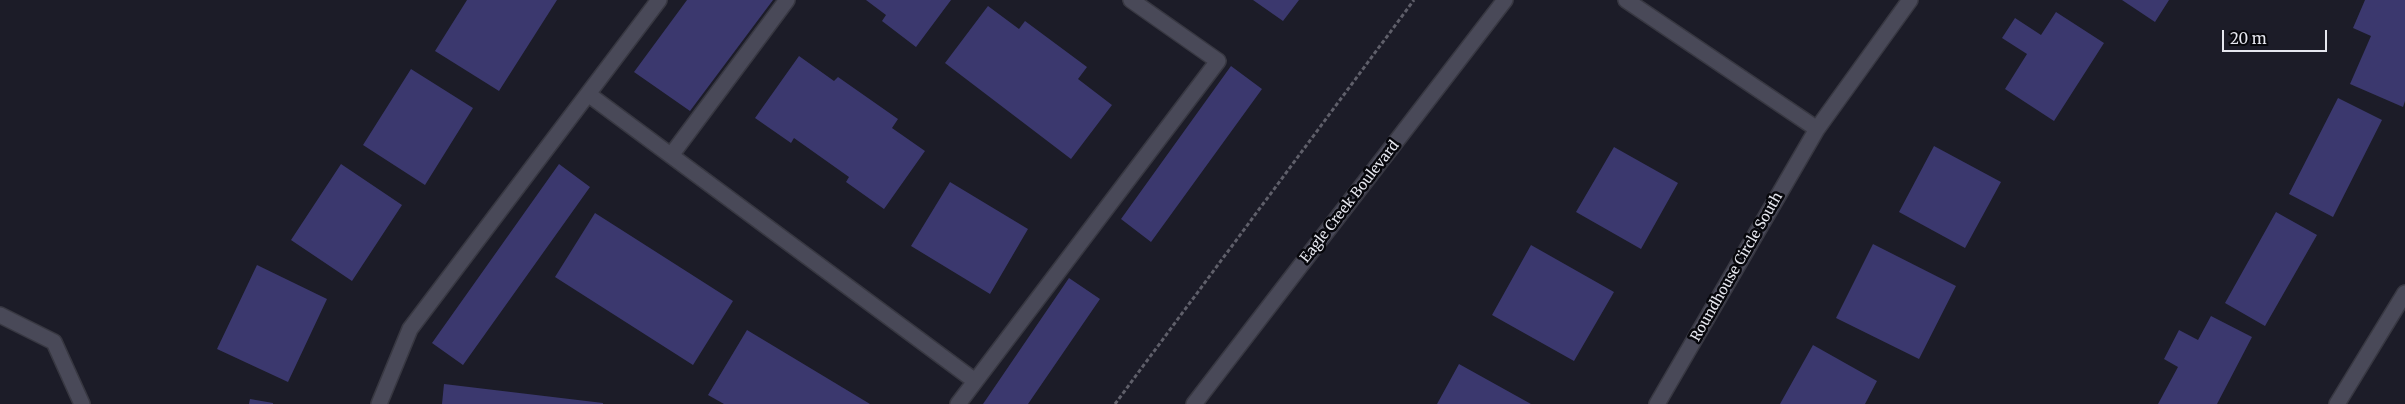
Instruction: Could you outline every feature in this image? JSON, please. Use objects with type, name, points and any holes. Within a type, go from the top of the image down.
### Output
[{"type":"street","points":[[379,404],[410,329],[659,0]]},
{"type":"street","points":[[672,154],[787,0]]},
{"type":"street","points":[[958,404],[1218,61],[1131,0]]},
{"type":"street","name":"Eagle Creek Boulevard","points":[[1194,404],[1505,0]]},
{"type":"street","points":[[1626,0],[1817,129]]},
{"type":"street","name":"Roundhouse Circle South","points":[[1657,404],[1817,129],[1910,0]]},
{"type":"street","points":[[588,94],[672,154],[975,381]]},
{"type":"street","points":[[2337,404],[2405,293]]},
{"type":"street","points":[[0,315],[54,342],[82,404]]},
{"type":"path","points":[[1115,404],[1414,0]]},
{"type":"building","points":[[467,0],[557,0],[499,91],[435,51]]},
{"type":"building","points":[[687,0],[773,0],[690,111],[634,72]]},
{"type":"building","points":[[866,0],[951,0],[916,47],[882,21],[886,15]]},
{"type":"building","points":[[1253,0],[1299,0],[1283,21]]},
{"type":"building","points":[[2122,0],[2169,0],[2155,22]]},
{"type":"building","points":[[2365,0],[2405,0],[2405,101],[2403,107],[2350,84],[2371,36],[2353,28]]},
{"type":"building","points":[[988,6],[1019,29],[1025,21],[1087,67],[1078,79],[1112,105],[1071,159],[945,63]]},
{"type":"building","points":[[2056,12],[2104,43],[2054,121],[2005,89],[2027,54],[2002,38],[2015,18],[2041,35]]},
{"type":"building","points":[[799,56],[834,81],[838,77],[898,119],[892,128],[925,151],[884,209],[846,182],[849,177],[794,138],[791,143],[755,118]]},
{"type":"building","points":[[1231,66],[1262,89],[1151,242],[1121,219]]},
{"type":"building","points":[[411,69],[473,108],[425,185],[363,145]]},
{"type":"building","points":[[2338,98],[2382,120],[2333,217],[2289,194]]},
{"type":"building","points":[[1934,146],[2001,182],[1965,248],[1899,212]]},
{"type":"building","points":[[1614,147],[1678,183],[1641,249],[1576,212]]},
{"type":"building","points":[[341,164],[402,205],[352,281],[291,240]]},
{"type":"building","points":[[559,164],[590,187],[463,365],[432,343]]},
{"type":"building","points":[[950,182],[1028,229],[990,294],[911,246]]},
{"type":"building","points":[[2276,212],[2317,235],[2265,326],[2225,303]]},
{"type":"building","points":[[595,213],[733,301],[693,365],[555,277]]},
{"type":"building","points":[[1873,244],[1956,286],[1919,359],[1836,318]]},
{"type":"building","points":[[1531,245],[1614,292],[1574,361],[1492,315]]},
{"type":"building","points":[[257,265],[327,299],[288,382],[217,349]]},
{"type":"building","points":[[1069,278],[1100,299],[1028,404],[983,404]]},
{"type":"building","points":[[2211,316],[2252,337],[2217,404],[2158,404],[2178,367],[2164,359],[2179,330],[2198,340]]},
{"type":"building","points":[[747,330],[870,404],[724,404],[708,395]]},
{"type":"building","points":[[1813,345],[1877,381],[1865,404],[1780,404]]},
{"type":"building","points":[[1459,364],[1531,404],[1437,404]]},
{"type":"building","points":[[444,384],[603,403],[603,404],[442,404]]},
{"type":"building","points":[[250,399],[273,403],[273,404],[249,404]]}]
